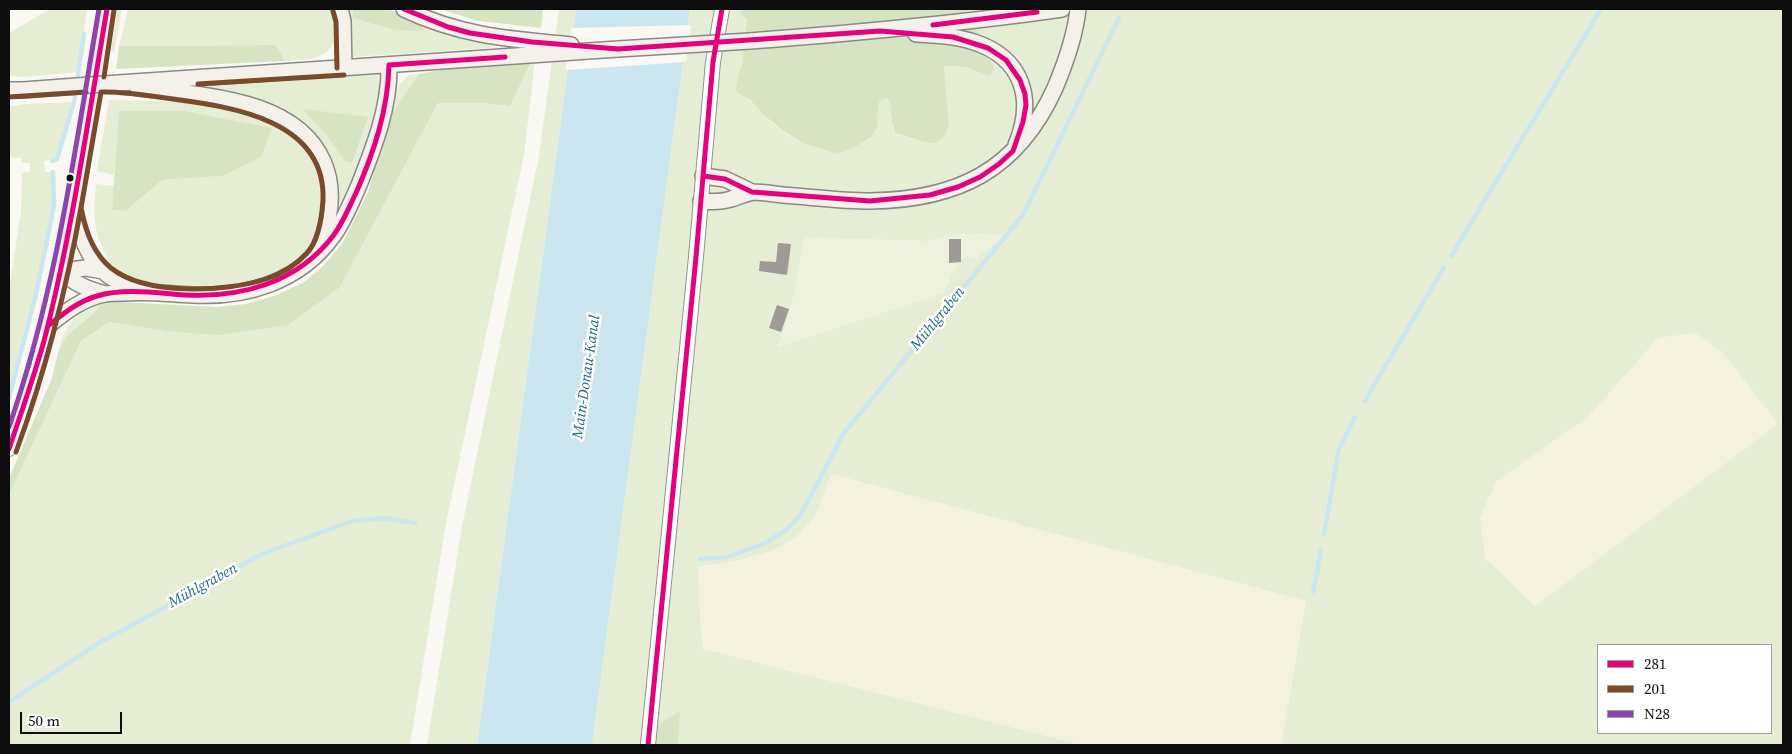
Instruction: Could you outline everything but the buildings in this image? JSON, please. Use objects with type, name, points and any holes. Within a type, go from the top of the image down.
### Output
[{"type":"main road","points":[[60,271],[74,207],[107,9]]},
{"type":"main road","points":[[340,9],[343,21],[344,68]]},
{"type":"main road","points":[[404,9],[448,27],[470,33],[511,39],[618,49]]},
{"type":"main road","points":[[16,90],[880,31],[1062,9]]},
{"type":"main road","points":[[703,176],[725,179],[752,192],[870,201],[898,200],[930,195],[958,187],[980,177],[999,164],[1034,127],[1053,92],[1070,52],[1078,9]]},
{"type":"main road","points":[[880,31],[953,37],[988,48],[1006,60],[1020,80],[1025,94],[1026,105],[1019,137],[1013,150]]},
{"type":"main road","points":[[49,325],[74,306],[105,294],[141,291],[204,296],[233,294],[258,289],[293,274],[316,256],[334,235],[344,218],[367,164],[384,115],[389,64]]},
{"type":"main road","points":[[104,84],[241,103],[274,114],[300,131],[318,150],[328,173],[331,195],[329,218],[316,256]]},
{"type":"main road","points":[[701,201],[730,200],[752,192]]},
{"type":"main road","points":[[74,207],[79,230],[86,246],[103,270],[120,282],[141,291]]},
{"type":"main road","points":[[60,271],[86,268],[103,270]]},
{"type":"main road","points":[[60,271],[80,286],[105,294]]},
{"type":"street","points":[[648,745],[701,201],[712,62],[722,9]]},
{"type":"street","points":[[9,449],[35,376],[49,325],[60,271]]},
{"type":"shaded area","points":[[1695,333],[1723,353],[1778,424],[1535,606],[1485,558],[1480,518],[1496,482],[1589,416],[1658,338]]},
{"type":"shaded area","points":[[831,474],[1306,601],[1281,745],[1082,745],[703,650],[698,567],[736,561],[774,550],[816,515]]},
{"type":"green space","points":[[50,9],[87,9],[79,72],[22,77],[9,75],[9,33]]},
{"type":"green space","points":[[117,9],[122,9],[114,52],[111,51]]},
{"type":"green space","points":[[128,9],[334,9],[335,36],[333,45],[320,56],[311,59],[285,61],[276,45],[119,46]]},
{"type":"green space","points":[[347,9],[353,9],[353,18],[388,28],[405,31],[423,31],[428,26],[473,41],[493,44],[491,48],[351,57]]},
{"type":"green space","points":[[353,9],[388,9],[428,26],[423,31],[405,31],[388,28],[353,18]]},
{"type":"green space","points":[[439,9],[543,9],[541,28],[479,21]]},
{"type":"green space","points":[[559,9],[576,9],[477,745],[427,745],[462,526],[539,156]]},
{"type":"green space","points":[[690,9],[741,9],[740,15],[747,19],[742,65],[735,91],[753,103],[787,134],[807,144],[837,154],[877,127],[879,102],[889,98],[892,124],[894,129],[902,135],[923,142],[949,124],[944,66],[965,67],[989,76],[995,70],[967,9],[1783,9],[1783,745],[1281,745],[1306,601],[831,474],[816,515],[796,537],[774,550],[736,561],[698,567],[703,649],[1082,745],[678,745],[679,712],[651,745],[592,745]],"holes":[[[964,234],[1005,235],[967,256],[956,265],[943,293],[778,346],[791,310],[805,238],[928,241]],[[1695,333],[1723,353],[1778,424],[1535,606],[1485,558],[1480,518],[1496,482],[1589,416],[1658,338]]]},
{"type":"green space","points":[[741,9],[967,9],[995,70],[989,76],[965,67],[944,66],[949,124],[945,135],[936,143],[923,142],[896,133],[888,98],[879,102],[877,127],[871,137],[851,149],[837,154],[803,143],[782,130],[750,100],[735,91],[742,65],[747,19],[740,15]]},
{"type":"green space","points":[[276,45],[285,61],[116,69],[119,46]]},
{"type":"green space","points":[[536,52],[524,155],[446,523],[410,745],[9,745],[9,495],[81,341],[109,322],[165,331],[340,287],[438,103],[483,103],[510,106]]},
{"type":"green space","points":[[536,52],[510,106],[483,103],[438,103],[340,287],[288,325],[219,335],[165,331],[109,322],[81,341],[9,495],[9,478],[52,378],[59,349],[67,336],[96,311],[100,301],[217,307],[246,304],[277,295],[304,282],[322,267],[342,244],[368,192],[390,116],[419,74]]},
{"type":"green space","points":[[377,74],[380,90],[373,130],[357,173],[332,227],[314,137],[199,87],[202,85]]},
{"type":"green space","points":[[419,74],[390,116],[398,88],[409,75]]},
{"type":"green space","points":[[109,100],[198,102],[257,112],[298,136],[318,162],[326,186],[324,218],[313,244],[290,267],[259,281],[235,286],[206,288],[151,285],[116,275],[102,247],[95,224],[96,184],[114,186],[112,210],[126,211],[162,180],[222,176],[120,111],[114,175],[97,171]]},
{"type":"green space","points":[[74,102],[57,159],[44,161],[45,172],[53,172],[54,206],[36,294],[9,398],[9,290],[21,212],[22,173],[30,172],[30,163],[22,163],[21,158],[9,157],[9,107],[24,104]]},
{"type":"green space","points":[[302,109],[368,117],[352,163],[344,161],[327,135]]},
{"type":"green space","points":[[119,111],[183,111],[272,128],[261,157],[222,176],[162,180],[126,211],[112,210]]},
{"type":"green space","points":[[964,234],[1006,235],[976,259],[967,256],[956,265],[944,293],[778,347],[791,310],[805,238],[928,241]]},
{"type":"green space","points":[[100,301],[96,311],[67,336],[59,349],[65,332],[74,319],[85,309]]},
{"type":"green space","points":[[680,711],[678,745],[651,745],[652,729]]},
{"type":"water","name":"Main-Donau-Kanal","points":[[576,9],[690,9],[592,745],[477,745]]},
{"type":"pier","points":[[691,25],[686,62],[566,70],[571,28]]},
{"type":"waterway","points":[[1451,256],[1601,9]]},
{"type":"waterway","name":"Mühlgraben","points":[[700,559],[727,557],[766,543],[786,530],[800,516],[844,433],[1023,215],[1119,18]]},
{"type":"waterway","points":[[77,82],[84,34]]},
{"type":"waterway","points":[[52,161],[57,159],[76,90]]},
{"type":"waterway","points":[[9,398],[36,294],[54,206],[53,172]]},
{"type":"waterway","points":[[1365,401],[1444,267]]},
{"type":"waterway","points":[[1324,534],[1339,449],[1355,417]]},
{"type":"waterway","name":"Mühlgraben","points":[[9,702],[99,643],[262,554],[353,521],[383,518],[415,523]]},
{"type":"waterway","points":[[1313,593],[1321,550]]},
{"type":"transit line","name":"N28","points":[[9,427],[40,325],[52,273],[63,220],[99,9]]},
{"type":"transit line","name":"281","points":[[9,449],[44,341],[54,300],[79,176],[107,9]]},
{"type":"transit line","name":"281","points":[[404,9],[448,27],[470,33],[532,42],[618,49],[880,31],[953,37],[988,48],[1006,60],[1020,80],[1025,94],[1026,105],[1023,122],[1013,151],[999,164],[980,177],[958,187],[930,195],[870,201],[752,192],[725,179],[703,176]]},
{"type":"transit line","name":"281","points":[[648,745],[696,257],[713,62],[722,9]]},
{"type":"transit line","name":"201","points":[[104,77],[114,10]]},
{"type":"transit line","name":"201","points":[[333,11],[336,22],[337,68]]},
{"type":"transit line","name":"281","points":[[933,25],[1037,12]]},
{"type":"transit line","name":"281","points":[[389,65],[505,57]]},
{"type":"transit line","name":"281","points":[[49,325],[78,304],[90,298],[118,292],[184,295],[226,294],[266,284],[285,276],[303,265],[319,252],[333,236],[356,193],[369,162],[379,130],[386,98],[389,65]]},
{"type":"transit line","name":"201","points":[[198,84],[344,75]]},
{"type":"transit line","name":"201","points":[[9,97],[86,92]]},
{"type":"transit line","name":"201","points":[[101,92],[137,94],[222,107],[247,113],[271,122],[292,135],[309,152],[320,173],[323,200],[322,213],[317,235],[311,248],[288,269],[277,275],[230,287],[209,289],[165,287],[126,277],[111,268],[95,249],[85,225],[81,208],[101,92]]},
{"type":"transit line","name":"201","points":[[16,452],[55,328],[82,202]]}]
